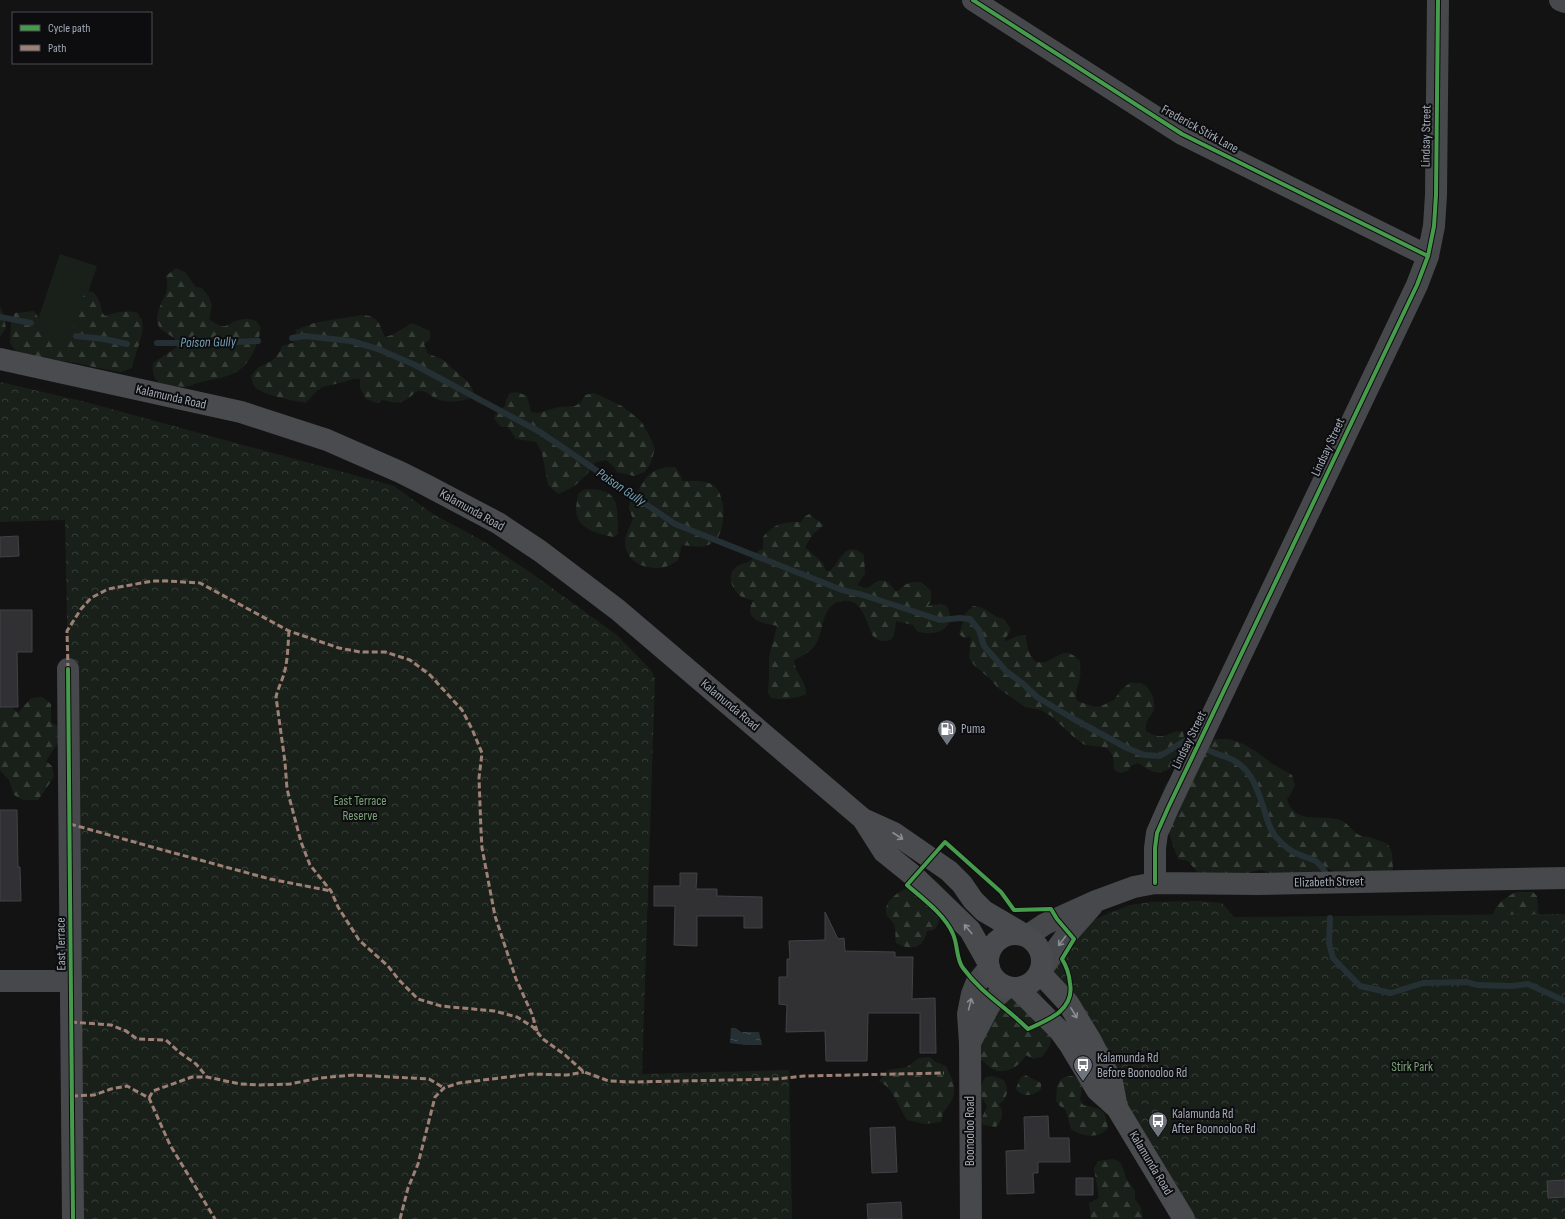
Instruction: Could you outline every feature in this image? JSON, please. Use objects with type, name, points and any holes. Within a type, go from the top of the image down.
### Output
[{"type":"main road","name":"Kalamunda Road","points":[[0,359],[241,412],[327,440],[400,472],[498,523],[540,551],[613,606],[863,819],[894,833],[950,871],[962,884],[973,900],[984,910],[1025,935]]},
{"type":"main road","name":"Kalamunda Road","points":[[863,819],[884,852],[915,877],[970,930],[988,965]]},
{"type":"main road","points":[[1014,934],[1025,935],[1034,940],[1039,946],[1043,961],[1041,971],[1037,978],[1028,985],[1012,987],[999,983],[992,976],[988,965],[989,954],[992,946],[998,939],[1006,935],[1014,934]]},
{"type":"main road","name":"Kalamunda Road","points":[[1041,971],[1068,1003],[1091,1041],[1112,1082],[1117,1108]]},
{"type":"main road","name":"Kalamunda Road","points":[[1012,987],[1060,1031],[1097,1090],[1117,1108],[1184,1219]]},
{"type":"street","name":"Frederick Stirk Lane","points":[[973,0],[1182,134],[1428,256]]},
{"type":"street","name":"Lindsay Street","points":[[1155,883],[1155,848],[1157,833],[1417,285],[1428,256],[1434,226],[1436,195],[1438,0]]},
{"type":"street","points":[[1560,0],[1565,2]]},
{"type":"street","name":"East Terrace","points":[[68,669],[73,1219]]},
{"type":"street","name":"Elizabeth Street","points":[[1025,935],[1045,924],[1096,901],[1134,887],[1155,883],[1266,884],[1565,878]]},
{"type":"street","name":"Elizabeth Street","points":[[1041,971],[1069,932],[1096,901]]},
{"type":"street","name":"Boonooloo Road","points":[[971,1219],[970,1043],[968,1014],[976,984],[988,965]]},
{"type":"street","points":[[0,981],[71,981]]},
{"type":"street","name":"Boonooloo Road","points":[[970,1043],[993,1000],[1012,987]]},
{"type":"green space","points":[[60,254],[97,266],[69,349],[32,337]]},
{"type":"green space","points":[[176,268],[185,272],[196,287],[202,288],[209,297],[212,305],[209,319],[220,326],[224,326],[238,320],[248,319],[256,321],[261,328],[253,354],[247,363],[238,371],[223,377],[199,382],[186,387],[164,384],[155,377],[153,373],[153,363],[177,347],[175,339],[160,328],[157,318],[159,308],[167,289],[166,276]]},
{"type":"green space","points":[[88,291],[93,292],[99,300],[102,312],[105,316],[121,312],[138,313],[143,327],[132,368],[121,372],[72,362],[61,361],[46,364],[17,353],[10,343],[11,322],[15,313],[34,311],[40,320],[40,331],[43,335],[67,340],[74,331],[73,317],[75,310]]},
{"type":"green space","points":[[0,306],[6,328],[0,337]]},
{"type":"green space","points":[[361,315],[375,318],[385,337],[392,335],[412,323],[430,331],[430,339],[424,344],[428,354],[442,359],[468,382],[475,397],[449,402],[437,399],[427,393],[417,391],[402,402],[398,403],[383,400],[377,403],[366,399],[360,388],[360,379],[352,379],[319,389],[306,403],[288,400],[269,394],[257,389],[254,386],[251,376],[259,367],[272,361],[279,353],[282,346],[295,341],[296,330],[314,323]]},
{"type":"green space","name":"East Terrace Reserve","points":[[0,382],[82,401],[394,486],[433,514],[485,542],[534,575],[617,635],[652,671],[655,679],[642,1074],[789,1070],[792,1219],[73,1219],[68,669],[65,520],[0,522]]},
{"type":"green space","points":[[517,392],[527,396],[531,412],[538,413],[559,407],[575,406],[581,402],[585,395],[594,393],[622,406],[641,421],[651,439],[655,449],[650,465],[644,472],[634,476],[617,472],[606,460],[596,462],[580,481],[570,489],[558,494],[548,485],[542,453],[536,442],[516,439],[508,427],[501,427],[494,419],[495,414],[505,406],[506,400],[510,393]]},
{"type":"green space","points":[[667,467],[675,467],[681,476],[682,481],[702,481],[713,485],[718,490],[723,505],[723,524],[717,539],[709,545],[697,547],[682,545],[678,560],[672,564],[661,568],[647,567],[634,561],[626,550],[626,537],[633,519],[629,509],[630,499],[636,494],[648,476]]},
{"type":"green space","points":[[585,489],[605,492],[611,495],[615,500],[617,507],[618,534],[614,537],[592,531],[579,521],[576,511],[578,494]]},
{"type":"green space","points":[[809,514],[824,525],[813,534],[805,547],[823,563],[826,571],[830,571],[844,553],[853,549],[864,555],[865,574],[857,585],[867,588],[881,580],[886,581],[895,591],[898,591],[903,586],[908,584],[921,582],[931,591],[931,601],[928,606],[940,604],[947,606],[950,614],[950,620],[943,629],[938,632],[931,633],[917,631],[913,625],[896,621],[892,639],[882,641],[873,636],[864,614],[857,605],[849,601],[836,603],[827,612],[824,618],[819,638],[814,647],[806,654],[794,660],[796,669],[805,685],[806,694],[789,699],[771,698],[768,693],[769,657],[777,626],[760,622],[753,617],[750,609],[754,600],[750,600],[739,595],[733,588],[731,575],[735,568],[750,561],[754,558],[757,552],[763,549],[763,537],[767,532],[780,524],[801,522],[804,517]]},
{"type":"green space","points":[[973,606],[978,606],[1004,619],[1011,629],[1004,641],[1020,635],[1025,635],[1029,652],[1036,662],[1044,662],[1066,653],[1075,656],[1080,661],[1080,676],[1076,692],[1077,701],[1095,707],[1101,706],[1114,700],[1121,690],[1131,682],[1141,683],[1147,687],[1151,693],[1154,704],[1153,711],[1146,723],[1146,731],[1162,736],[1177,731],[1183,731],[1184,737],[1181,752],[1174,765],[1162,772],[1155,772],[1148,770],[1138,763],[1131,766],[1127,771],[1120,773],[1114,770],[1113,756],[1108,749],[1085,745],[1076,739],[1051,716],[1041,710],[1025,707],[998,688],[974,665],[969,658],[971,637],[964,638],[959,634],[966,613]]},
{"type":"green space","points":[[42,697],[51,704],[51,722],[61,728],[60,740],[46,761],[52,766],[54,777],[38,800],[23,800],[14,795],[9,780],[0,770],[0,699],[2,699],[18,713],[31,698]]},
{"type":"green space","points":[[1215,739],[1229,739],[1243,744],[1292,775],[1295,786],[1287,799],[1290,807],[1295,812],[1308,817],[1340,820],[1359,835],[1376,839],[1388,844],[1392,853],[1393,869],[1387,873],[1337,873],[1323,868],[1317,878],[1273,877],[1269,872],[1259,870],[1243,874],[1208,876],[1197,872],[1188,861],[1178,859],[1169,833],[1162,796],[1164,787],[1168,781],[1179,775],[1203,743]]},
{"type":"green space","points":[[930,879],[936,881],[949,894],[948,904],[939,914],[938,924],[934,930],[927,931],[923,942],[920,945],[916,947],[901,946],[896,943],[895,926],[886,913],[887,905],[896,894]]},
{"type":"green space","points":[[1516,892],[1533,892],[1537,896],[1539,921],[1492,922],[1496,907],[1506,897]]},
{"type":"green space","name":"Stirk Park","points":[[1201,901],[1222,903],[1234,917],[1565,914],[1565,1219],[1184,1219],[1042,969],[1069,932],[1109,913],[1130,905],[1151,902]]},
{"type":"green space","points":[[1028,983],[1039,989],[1054,1030],[1050,1045],[1042,1057],[1033,1059],[1026,1055],[1020,1063],[1012,1069],[1007,1071],[998,1071],[980,1060],[973,1011],[1022,984]]},
{"type":"green space","points":[[930,1057],[936,1062],[946,1066],[953,1081],[954,1090],[953,1098],[943,1113],[941,1122],[924,1124],[907,1120],[892,1093],[879,1081],[888,1070],[907,1067],[919,1058]]},
{"type":"green space","points":[[1025,1075],[1041,1083],[1041,1089],[1028,1095],[1021,1094],[1016,1089],[1020,1078]]},
{"type":"green space","points":[[993,1076],[1004,1080],[1007,1087],[1006,1096],[999,1104],[1002,1110],[1002,1116],[996,1127],[983,1125],[981,1120],[987,1106],[981,1095],[981,1088],[986,1077]]},
{"type":"green space","points":[[1067,1076],[1076,1077],[1081,1083],[1080,1099],[1083,1105],[1102,1110],[1106,1117],[1108,1128],[1105,1132],[1090,1136],[1080,1134],[1071,1129],[1066,1111],[1058,1104],[1056,1100],[1057,1086],[1061,1079]]},
{"type":"green space","points":[[1113,1159],[1120,1162],[1126,1178],[1135,1191],[1135,1199],[1141,1208],[1143,1219],[1091,1219],[1089,1203],[1099,1198],[1094,1168],[1098,1161]]},
{"type":"water","points":[[731,1028],[736,1028],[741,1032],[759,1032],[762,1045],[730,1043]]},
{"type":"building","points":[[18,536],[19,556],[0,557],[0,537]]},
{"type":"building","points":[[0,610],[32,610],[32,652],[17,652],[18,707],[0,707]]},
{"type":"building","points":[[0,810],[17,810],[18,867],[20,867],[21,901],[0,901]]},
{"type":"building","points":[[680,873],[697,873],[696,889],[717,889],[717,896],[762,897],[762,928],[744,928],[744,916],[697,916],[697,946],[674,945],[675,906],[654,906],[654,886],[680,886]]},
{"type":"building","points":[[825,912],[838,939],[844,938],[845,951],[895,952],[895,957],[913,957],[912,999],[935,998],[936,1053],[920,1053],[920,1013],[868,1013],[867,1061],[826,1061],[825,1031],[786,1032],[787,1005],[779,1004],[779,977],[787,977],[787,959],[790,959],[789,941],[825,940]]},
{"type":"building","points":[[1048,1116],[1049,1138],[1069,1138],[1070,1162],[1038,1162],[1038,1173],[1033,1173],[1034,1193],[1007,1194],[1006,1151],[1025,1150],[1024,1117]]},
{"type":"building","points":[[895,1127],[897,1172],[872,1173],[870,1128]]},
{"type":"building","points":[[1076,1178],[1093,1178],[1093,1195],[1076,1195]]},
{"type":"building","points":[[1565,1180],[1565,1197],[1548,1198],[1547,1181]]},
{"type":"building","points":[[901,1202],[902,1219],[868,1219],[867,1204]]},
{"type":"waterway","name":"Poison Gully","points":[[0,317],[31,323]]},
{"type":"waterway","points":[[76,336],[104,339],[127,344]]},
{"type":"waterway","name":"Poison Gully","points":[[292,338],[304,336],[351,341],[378,349],[415,365],[540,432],[675,524],[842,590],[863,595],[940,620],[960,618],[970,619],[979,630],[984,646],[1006,671],[1037,697],[1127,748],[1144,755],[1160,756],[1186,740]]},
{"type":"waterway","name":"Poison Gully","points":[[157,343],[258,341]]},
{"type":"waterway","name":"Poison Gully","points":[[1208,750],[1231,759],[1244,768],[1253,780],[1268,824],[1276,837],[1283,845],[1292,851],[1319,863],[1325,872]]},
{"type":"waterway","points":[[1330,918],[1329,943],[1333,958],[1360,986],[1391,993],[1423,983],[1467,982],[1477,985],[1512,986],[1528,984],[1565,1001]]},
{"type":"marked path","points":[[68,669],[67,631],[81,609],[91,598],[108,589],[153,581],[168,581],[200,583],[289,631],[339,648],[360,652],[385,652],[410,660],[430,675],[462,710],[482,753],[479,778],[482,848],[495,916],[516,979],[532,1014],[537,1031]]},
{"type":"marked path","points":[[289,631],[286,665],[276,697],[285,762],[287,789],[301,842],[310,865],[331,891],[338,907],[359,940],[388,966],[399,980],[418,999],[441,1006],[494,1011],[517,1017],[533,1027],[543,1039],[565,1055],[584,1072],[609,1081],[632,1082],[776,1079],[804,1076],[944,1073]]},
{"type":"marked path","points":[[70,824],[270,879],[331,891]]},
{"type":"marked path","points":[[71,1022],[111,1025],[126,1031],[137,1039],[166,1040],[179,1052],[196,1064],[207,1077]]},
{"type":"marked path","points":[[400,1219],[408,1188],[418,1164],[435,1097],[444,1088],[459,1083],[532,1074],[567,1075],[584,1072]]},
{"type":"marked path","points":[[149,1098],[153,1091],[192,1077],[207,1077],[240,1084],[259,1085],[290,1084],[320,1078],[354,1075],[429,1079],[444,1088]]},
{"type":"marked path","points":[[72,1096],[94,1095],[111,1089],[127,1086],[149,1098],[170,1145],[215,1219]]},
{"type":"cycle path","points":[[973,0],[1182,134],[1428,256]]},
{"type":"cycle path","points":[[1155,883],[1155,848],[1157,833],[1417,285],[1428,256],[1434,226],[1436,195],[1438,0]]},
{"type":"cycle path","points":[[68,669],[73,1219]]},
{"type":"cycle path","points":[[945,842],[1001,892],[1014,910],[1051,909],[1057,919],[1074,939],[1062,959],[1068,970],[1070,979],[1070,992],[1068,1000],[1064,1007],[1051,1018],[1028,1029],[986,993],[963,968],[958,956],[955,938],[945,920],[933,907],[907,885],[945,842]]},
{"type":"place","name":"Puma","points":[[947,746]]},
{"type":"place","name":"Kalamunda Rd Before Boonooloo Rd","points":[[1083,1082]]},
{"type":"place","name":"Kalamunda Rd After Boonooloo Rd","points":[[1158,1138]]}]
